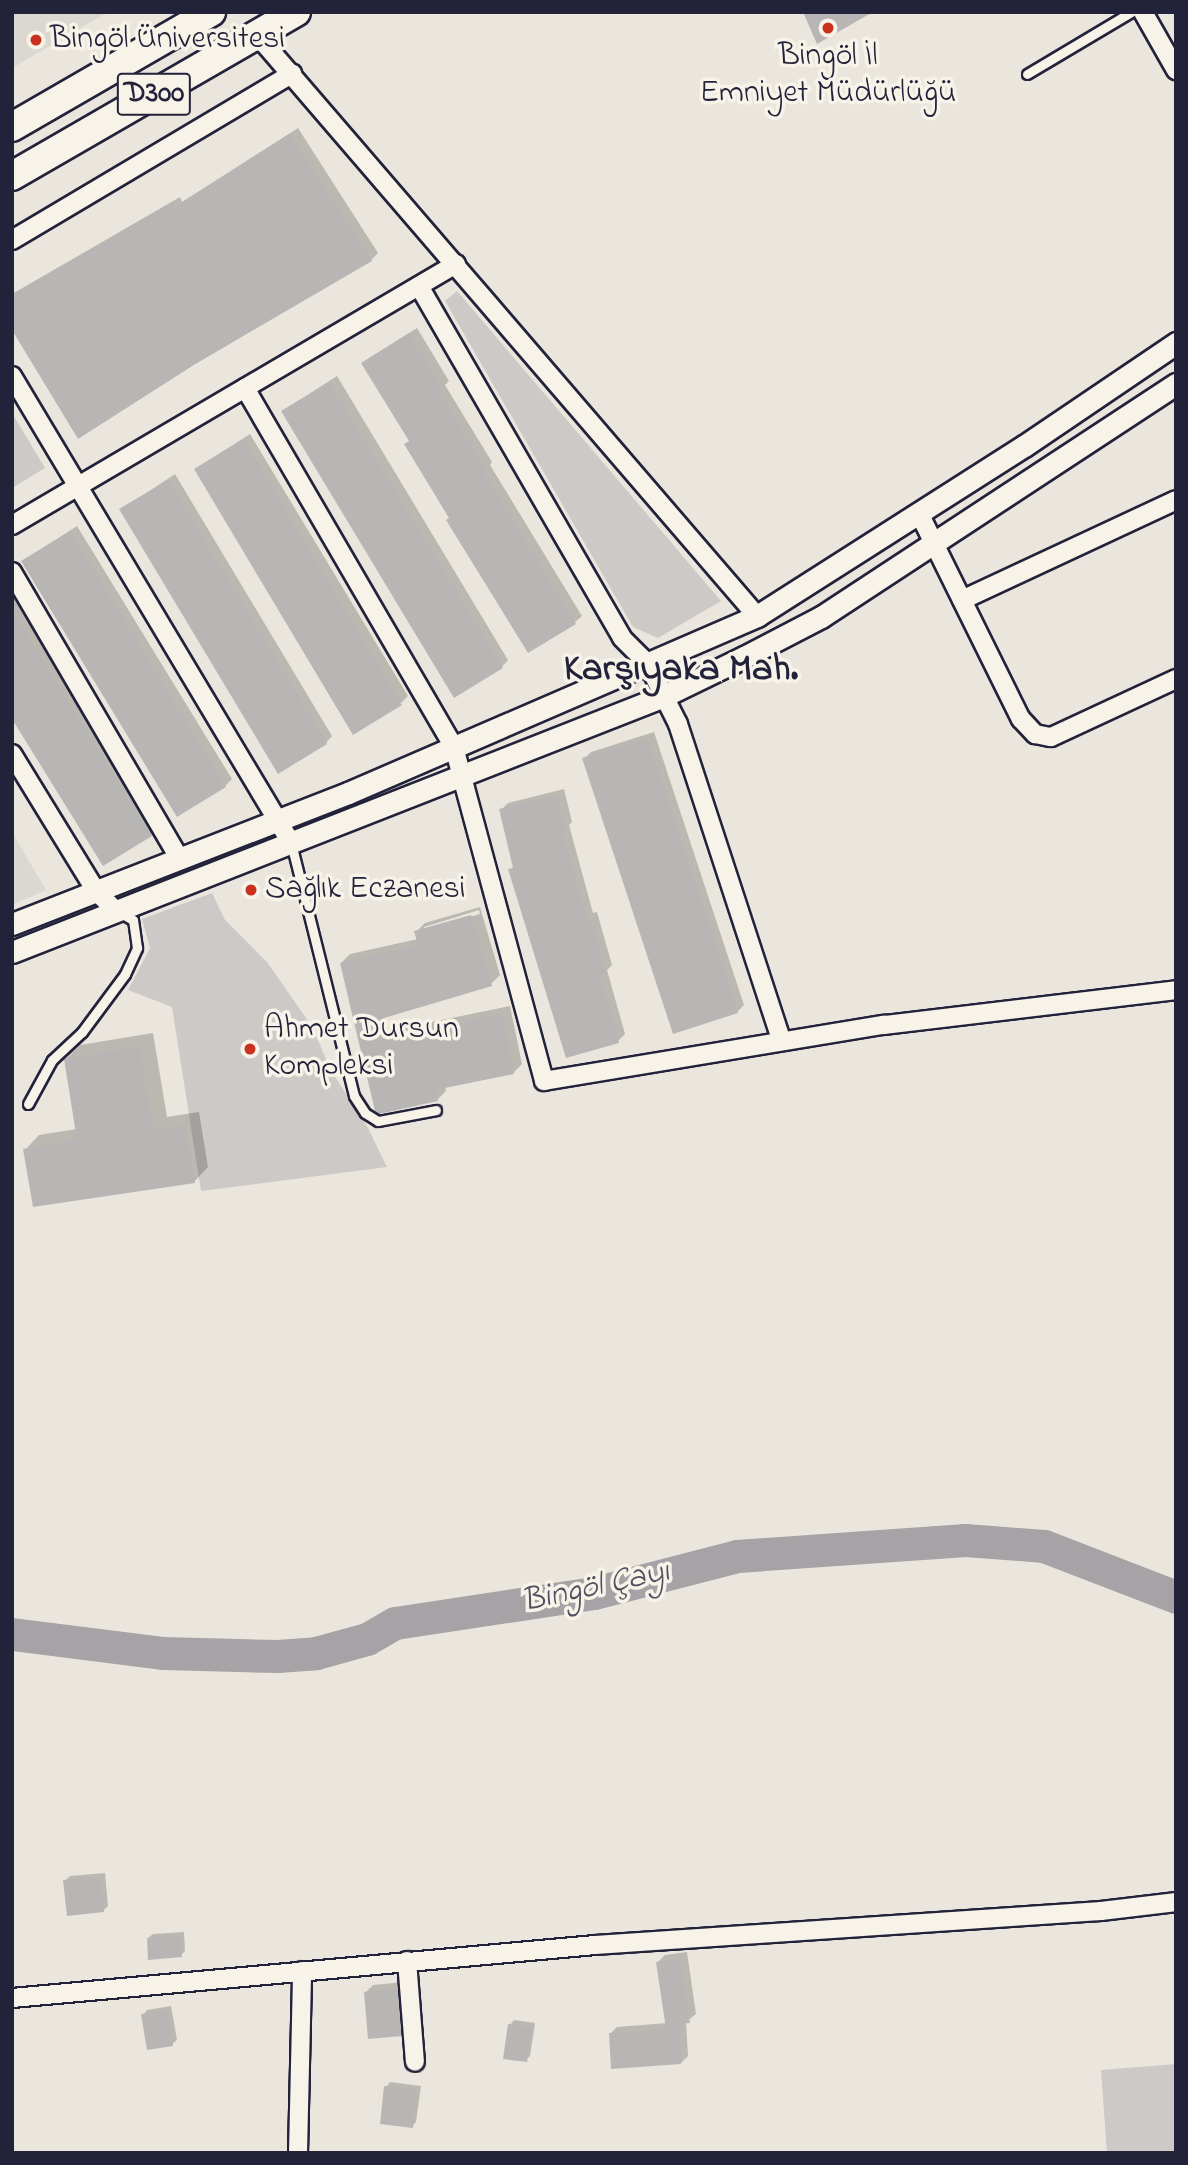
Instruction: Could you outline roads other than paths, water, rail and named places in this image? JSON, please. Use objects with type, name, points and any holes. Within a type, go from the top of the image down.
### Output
[{"type":"highway","name":"D300","points":[[12,127],[211,12]]},
{"type":"highway","name":"D300","points":[[12,176],[296,12]]},
{"type":"street","points":[[1143,12],[1176,70]]},
{"type":"street","points":[[257,35],[757,617]]},
{"type":"street","points":[[12,240],[292,75]]},
{"type":"street","points":[[12,525],[77,484],[456,264]]},
{"type":"street","points":[[419,286],[622,638],[648,664],[678,724],[780,1040]]},
{"type":"street","points":[[12,924],[278,820],[757,617],[1176,344]]},
{"type":"street","points":[[12,376],[291,843]]},
{"type":"street","points":[[12,952],[664,696],[821,617],[1176,384]]},
{"type":"street","points":[[245,388],[454,747],[544,1082],[780,1040],[1176,990]]},
{"type":"street","points":[[962,600],[1176,500]]},
{"type":"street","points":[[919,513],[1021,719],[1035,734],[1051,737],[1176,679]]},
{"type":"street","points":[[12,572],[180,859]]},
{"type":"street","points":[[12,754],[96,891],[117,912]]},
{"type":"street","points":[[12,1998],[407,1961],[1088,1912],[1176,1902]]},
{"type":"street","points":[[407,1961],[415,2062]]},
{"type":"street","points":[[298,2153],[302,1971]]},
{"type":"lane","points":[[1027,74],[1131,12]]},
{"type":"lane","points":[[291,843],[354,1096],[365,1113],[378,1121],[436,1110]]},
{"type":"lane","points":[[28,1104],[52,1060],[82,1032],[129,965],[137,948],[133,920],[117,912]]},
{"type":"waterway","name":"Bingöl Çayı","points":[[12,1634],[162,1653],[277,1656],[316,1653],[367,1639],[395,1623],[594,1593],[737,1556],[965,1540],[1044,1546],[1176,1597]]},
{"type":"place","name":"Bingöl İl Emniyet Müdürlüğü","points":[[828,28]]},
{"type":"place","name":"Bingöl Üniversitesi","points":[[36,40]]},
{"type":"place","name":"Sağlık Eczanesi","points":[[251,890]]},
{"type":"place","name":"Ahmet Dursun Kompleksi","points":[[250,1049]]},
{"type":"district","name":"Karşıyaka Mah.","points":[[681,671]]}]
